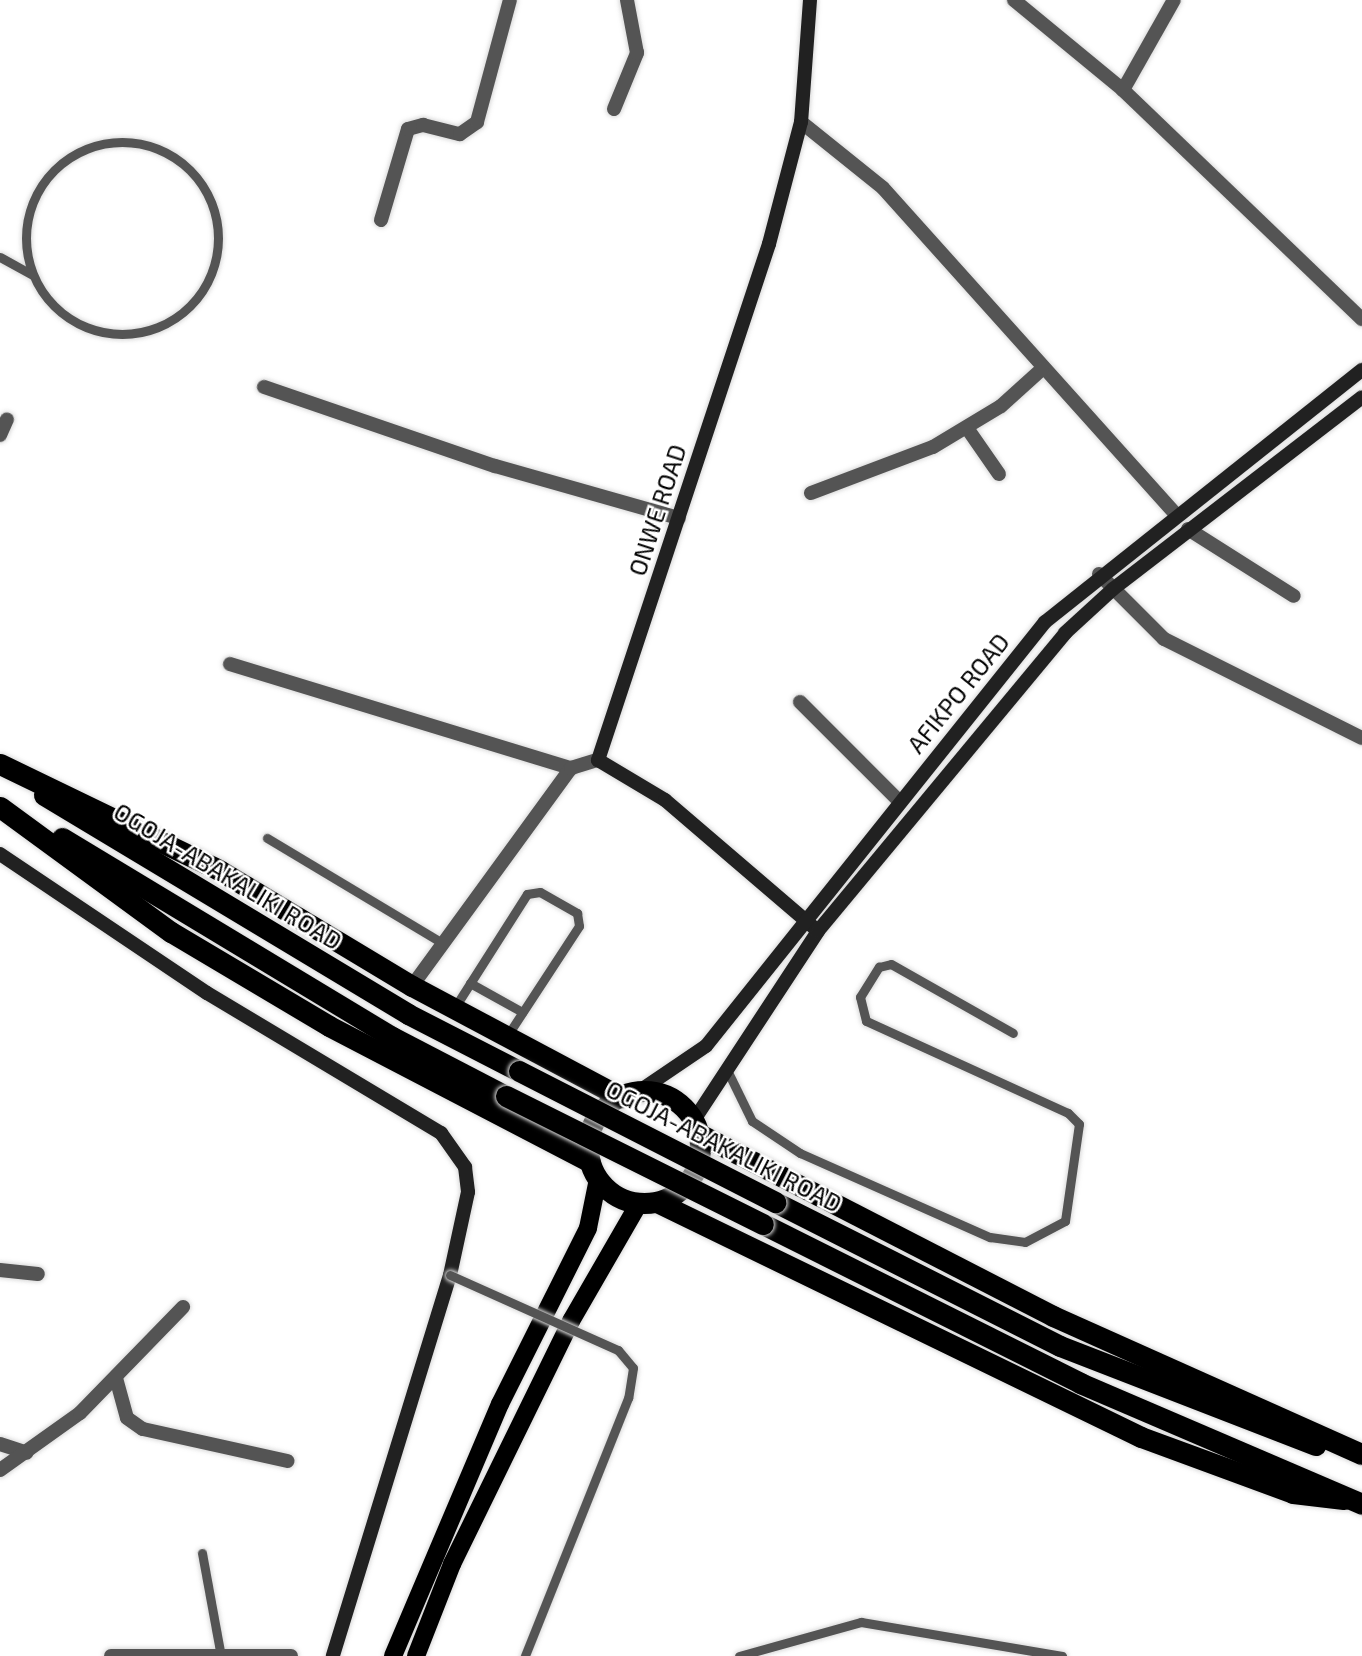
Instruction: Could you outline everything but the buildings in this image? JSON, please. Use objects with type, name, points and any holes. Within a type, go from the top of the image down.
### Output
[{"type":"highway","name":"OGOJA-ABAKALIKI ROAD","points":[[0,766],[397,1007],[1060,1346],[1303,1442],[1362,1454]]},
{"type":"highway","points":[[0,766],[219,870],[412,986],[507,1035],[629,1094],[670,1098],[696,1127],[1053,1316],[1362,1454]]},
{"type":"highway","points":[[0,804],[392,1037],[506,1096],[1068,1377],[1353,1501]]},
{"type":"highway","points":[[0,804],[183,939],[329,1026],[648,1202],[1141,1437],[1293,1493],[1353,1501]]},
{"type":"highway","points":[[594,1171],[590,1131],[629,1094]]},
{"type":"highway","points":[[648,1202],[692,1177],[696,1127]]},
{"type":"main road","name":"ONWE ROAD","points":[[598,760],[769,244],[801,122],[810,0]]},
{"type":"main road","name":"AFIKPO ROAD","points":[[629,1094],[706,1046],[1045,622],[1175,513],[1362,370]]},
{"type":"main road","name":"AFIKPO ROAD","points":[[696,1127],[726,1068],[818,931],[1065,633],[1113,589],[1188,529],[1362,397]]},
{"type":"main road","points":[[598,760],[665,800],[818,931]]},
{"type":"main road","points":[[0,854],[310,1055],[441,1133],[465,1167],[468,1192],[450,1275],[333,1656]]},
{"type":"main road","points":[[393,1656],[509,1386],[588,1228],[594,1171]]},
{"type":"main road","points":[[416,1656],[534,1396],[648,1202]]},
{"type":"main road","points":[[509,1386],[534,1396]]},
{"type":"street","points":[[381,220],[408,129],[423,125],[460,135],[477,122],[510,0]]},
{"type":"street","points":[[614,109],[637,53],[627,0]]},
{"type":"street","points":[[1014,0],[1123,90],[1362,319]]},
{"type":"street","points":[[1123,90],[1174,0]]},
{"type":"street","points":[[801,122],[884,188],[1042,369],[1175,513]]},
{"type":"street","points":[[811,494],[967,428],[1042,369]]},
{"type":"street","points":[[264,387],[495,466],[679,518]]},
{"type":"street","points":[[0,435],[6,419]]},
{"type":"street","points":[[967,428],[999,474]]},
{"type":"street","points":[[1188,529],[1294,596]]},
{"type":"street","points":[[1099,574],[1164,639],[1362,738]]},
{"type":"street","points":[[230,664],[571,768],[598,760]]},
{"type":"street","points":[[800,702],[900,802]]},
{"type":"street","points":[[412,986],[441,942],[571,768]]},
{"type":"street","points":[[0,1270],[38,1274]]},
{"type":"street","points":[[0,1470],[27,1453],[117,1378],[183,1307]]},
{"type":"street","points":[[117,1378],[128,1418],[143,1429],[287,1461]]},
{"type":"street","points":[[0,1444],[27,1453]]},
{"type":"street","points":[[111,1656],[220,1651],[291,1656]]},
{"type":"lane","points":[[0,257],[32,275],[54,307],[88,328],[127,334],[165,324],[196,299],[215,264],[218,233],[211,202],[194,175],[155,148],[108,143],[78,153],[42,184],[28,212],[25,244],[32,275]]},
{"type":"lane","points":[[267,838],[441,942]]},
{"type":"lane","points":[[455,1008],[527,894],[549,897],[577,913],[579,926],[507,1035]]},
{"type":"lane","points":[[726,1068],[752,1121],[800,1153],[990,1237],[1025,1242],[1065,1221],[1079,1124],[1068,1113],[866,1021],[860,997],[879,967],[891,964],[1013,1033]]},
{"type":"lane","points":[[470,983],[522,1012]]},
{"type":"lane","points":[[450,1275],[618,1350],[632,1368],[628,1398],[525,1656]]},
{"type":"lane","points":[[202,1553],[220,1651]]},
{"type":"lane","points":[[739,1656],[862,1622],[1062,1656]]}]
